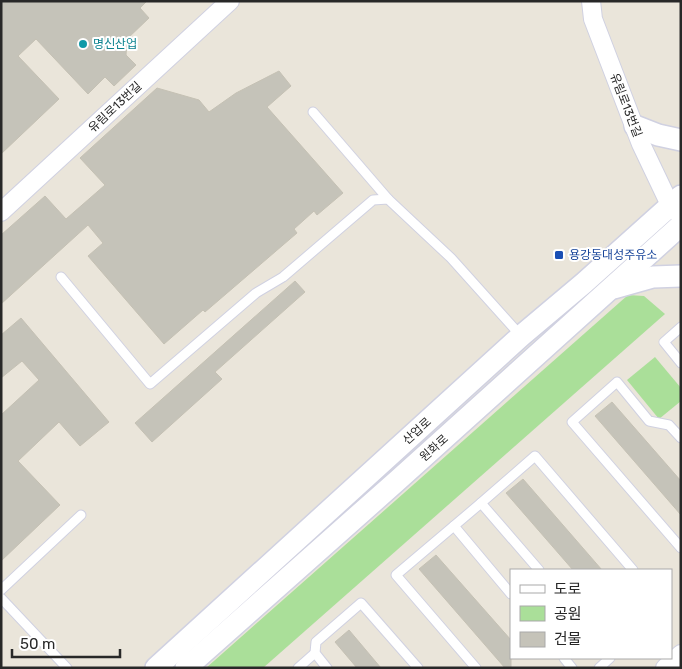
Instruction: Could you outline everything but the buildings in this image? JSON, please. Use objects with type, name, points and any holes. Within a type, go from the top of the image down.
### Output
[{"type":"street","name":"유림로13번길","points":[[1,212],[230,1]]},
{"type":"street","name":"유림로13번길","points":[[591,1],[593,19],[642,144],[677,206]]},
{"type":"street","points":[[635,126],[658,135],[681,140]]},
{"type":"street","name":"산업로","points":[[156,668],[521,336],[677,206]]},
{"type":"street","name":"원화로","points":[[186,668],[681,225]]},
{"type":"street","points":[[609,290],[653,277],[681,276]]},
{"type":"street","points":[[665,668],[681,654]]},
{"type":"lane","points":[[313,112],[388,199],[451,258],[521,336]]},
{"type":"lane","points":[[61,277],[150,384],[256,293],[283,278],[372,200],[388,199]]},
{"type":"lane","points":[[681,327],[664,342],[681,363]]},
{"type":"lane","points":[[681,438],[669,425],[649,421],[617,382],[572,422],[681,548]]},
{"type":"lane","points":[[476,668],[396,575],[535,456],[632,569]]},
{"type":"lane","points":[[480,503],[537,569]]},
{"type":"lane","points":[[1,590],[81,515]]},
{"type":"lane","points":[[454,526],[510,593]]},
{"type":"lane","points":[[1,598],[67,668]]},
{"type":"lane","points":[[327,668],[315,654],[316,642],[361,603],[418,668]]},
{"type":"lane","points":[[298,668],[315,654]]},
{"type":"lane","points":[[599,668],[609,659]]},
{"type":"green space","points":[[628,295],[644,296],[665,314],[263,668],[206,668]]},
{"type":"green space","points":[[655,357],[681,388],[681,401],[659,419],[627,380]]},
{"type":"place","name":"명신산업","points":[[83,44]]},
{"type":"place","name":"용강동대성주유소","points":[[559,255]]}]
